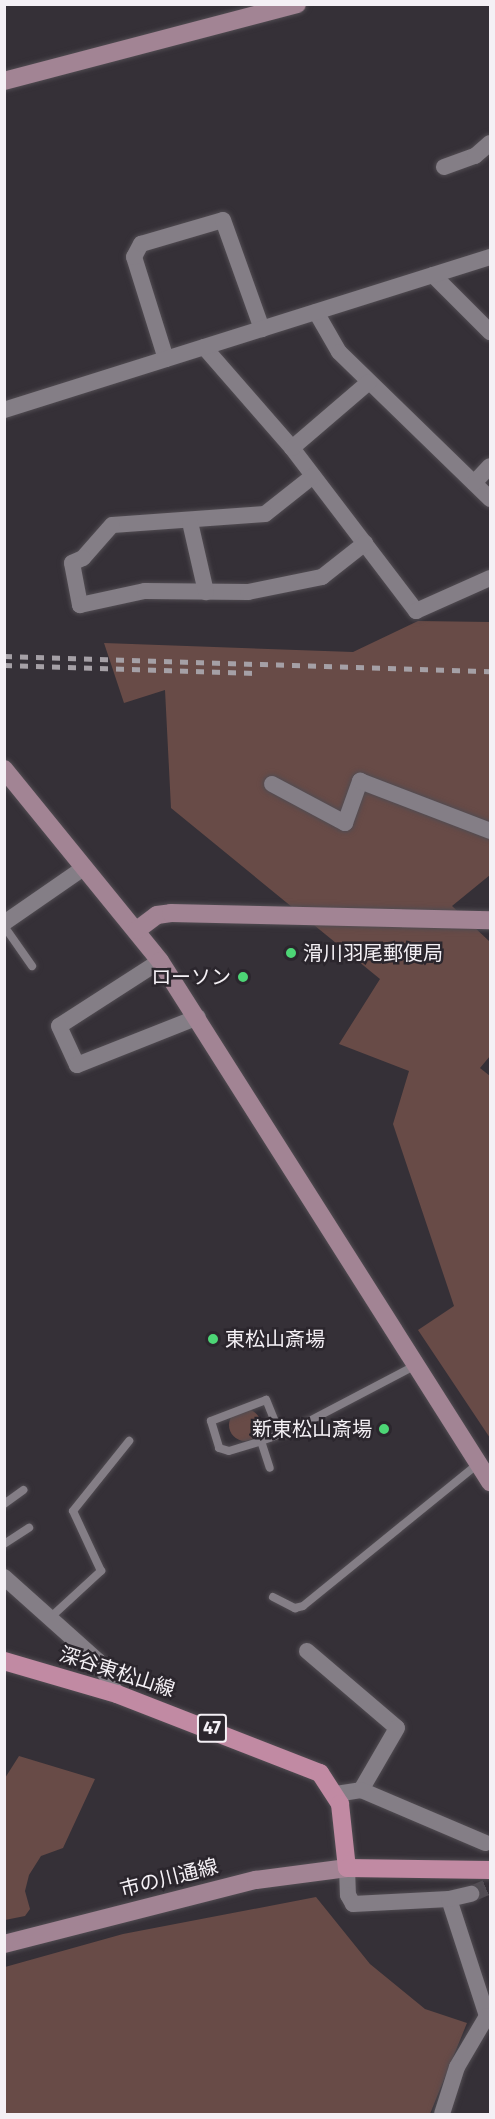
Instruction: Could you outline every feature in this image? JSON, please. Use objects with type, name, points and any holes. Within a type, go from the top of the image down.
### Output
[{"type":"main road","name":"深谷東松山線","points":[[4,1661],[117,1694],[308,1766],[336,1794]]},
{"type":"main road","points":[[336,1794],[347,1868],[490,1870]]},
{"type":"street","points":[[4,81],[297,4]]},
{"type":"street","points":[[444,167],[475,156],[490,143]]},
{"type":"street","points":[[166,359],[134,257],[141,244],[223,220],[262,328]]},
{"type":"street","points":[[4,410],[490,257]]},
{"type":"street","points":[[433,275],[490,332]]},
{"type":"street","points":[[315,312],[339,352],[490,499]]},
{"type":"street","points":[[204,347],[292,448],[416,611],[490,578]]},
{"type":"street","points":[[292,448],[369,382]]},
{"type":"street","points":[[474,483],[490,466]]},
{"type":"street","points":[[313,476],[265,514],[190,522],[112,525],[83,558],[72,563],[80,604],[145,591],[248,592],[322,577],[365,543]]},
{"type":"street","points":[[190,522],[206,592]]},
{"type":"street","points":[[4,769],[86,867],[160,961],[198,1017],[414,1366],[490,1482]]},
{"type":"street","points":[[272,784],[345,823],[360,781],[490,831]]},
{"type":"street","points":[[4,925],[86,867]]},
{"type":"street","points":[[137,930],[157,915],[171,913],[490,920]]},
{"type":"street","points":[[160,961],[59,1026],[77,1065],[198,1017]]},
{"type":"street","points":[[4,1577],[52,1616],[98,1661],[117,1694]]},
{"type":"street","points":[[307,1651],[398,1728],[361,1790]]},
{"type":"street","points":[[336,1794],[361,1790],[485,1843]]},
{"type":"street","points":[[347,1868],[348,1895],[353,1904],[449,1899],[471,1894]]},
{"type":"street","name":"市の川通線","points":[[4,1944],[237,1885],[347,1868]]},
{"type":"street","points":[[442,2115],[458,2067],[487,2016],[449,1899]]},
{"type":"lane","points":[[4,925],[32,966]]},
{"type":"lane","points":[[276,1436],[266,1400],[212,1417],[223,1452],[276,1436],[414,1366]]},
{"type":"lane","points":[[52,1616],[101,1570],[73,1511],[129,1441]]},
{"type":"lane","points":[[261,1441],[270,1468]]},
{"type":"lane","points":[[273,1597],[295,1608],[303,1606],[478,1464]]},
{"type":"lane","points":[[4,1504],[23,1490]]},
{"type":"lane","points":[[4,1544],[29,1528]]},
{"type":"shaded area","points":[[418,621],[490,622],[490,875],[452,906],[490,942],[490,1056],[480,1068],[490,1076],[490,1438],[418,1330],[454,1306],[393,1124],[409,1071],[339,1044],[380,979],[171,808],[165,690],[124,703],[104,643],[353,652]]},
{"type":"shaded area","points":[[245,1409],[256,1414],[261,1425],[256,1436],[245,1441],[234,1436],[229,1425],[234,1414]]},
{"type":"shaded area","points":[[19,1756],[95,1779],[63,1848],[41,1856],[29,1875],[25,1891],[30,1909],[25,1916],[5,1920],[5,1778]]},
{"type":"shaded area","points":[[316,1897],[370,1964],[425,2009],[467,2023],[430,2114],[5,2114],[5,1967],[123,1934]]},
{"type":"tunnel","points":[[471,1894],[490,1886]]},
{"type":"railway","points":[[4,656],[490,671]]},
{"type":"railway","points":[[4,665],[260,673]]},
{"type":"place","name":"滑川羽尾郵便局","points":[[291,953]]},
{"type":"place","name":"ローソン","points":[[243,977]]},
{"type":"place","name":"東松山斎場","points":[[213,1339]]},
{"type":"place","name":"新東松山斎場","points":[[384,1429]]}]
